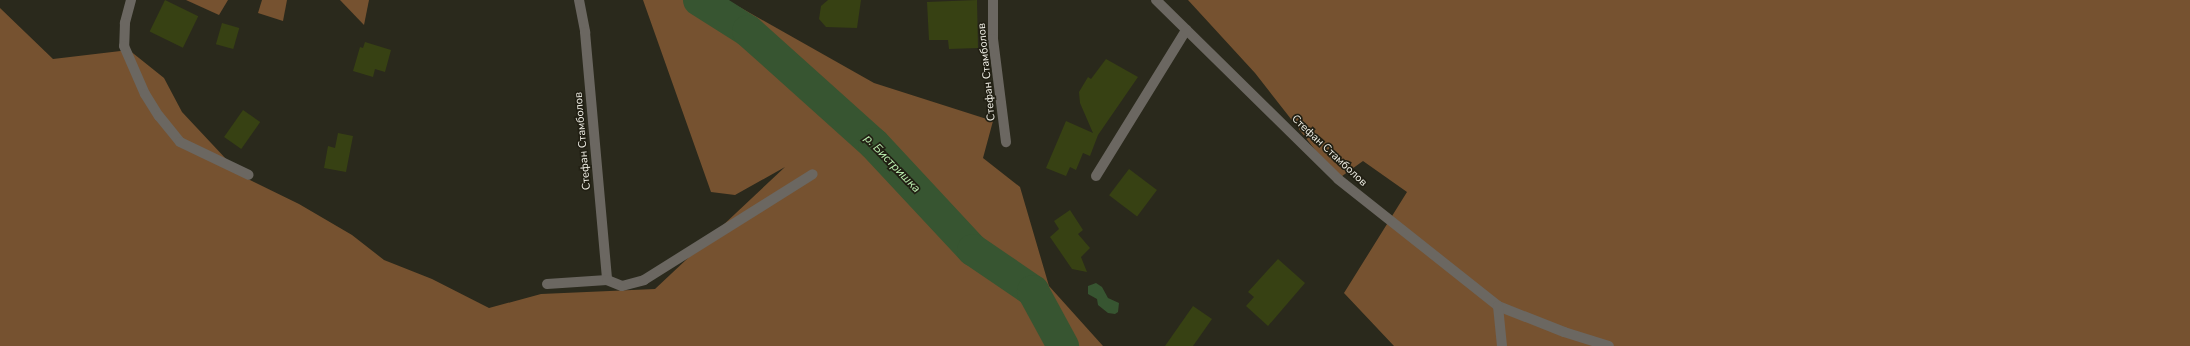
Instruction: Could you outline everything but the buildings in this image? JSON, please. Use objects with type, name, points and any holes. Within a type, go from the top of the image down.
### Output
[{"type":"street","points":[[131,0],[125,23],[124,46],[145,94],[159,116],[180,142],[249,175]]},
{"type":"street","name":"Стефан Стамболов","points":[[579,0],[585,32],[607,280]]},
{"type":"street","name":"Стефан Стамболов","points":[[993,0],[993,39],[1006,142]]},
{"type":"street","name":"Стефан Стамболов","points":[[1156,0],[1338,178],[1498,306],[1564,332],[1609,346]]},
{"type":"street","points":[[1096,176],[1186,30]]},
{"type":"street","points":[[547,284],[607,280],[622,286],[644,280],[813,174]]},
{"type":"street","points":[[1498,306],[1502,346]]},
{"type":"shaded area","points":[[186,0],[228,0],[219,15]]},
{"type":"shaded area","points":[[262,0],[287,0],[283,21],[258,13]]},
{"type":"shaded area","points":[[340,0],[369,0],[364,25]]},
{"type":"shaded area","points":[[643,0],[727,0],[874,83],[993,121],[983,158],[1020,187],[1049,286],[1103,346],[0,346],[0,8],[53,59],[129,50],[164,78],[182,112],[242,176],[299,204],[352,235],[384,260],[432,279],[489,308],[541,294],[655,289],[785,167],[735,195],[711,192]]},
{"type":"shaded area","points":[[1188,0],[2190,0],[2190,346],[1394,346],[1344,293],[1407,192],[1363,161],[1338,179],[1255,73]]},
{"type":"shaded area","points":[[1096,283],[1102,287],[1108,298],[1119,303],[1118,312],[1115,314],[1108,313],[1098,305],[1097,299],[1088,294],[1088,286]]},
{"type":"waterway","name":"р. Бистришка","points":[[699,0],[748,31],[874,144],[973,250],[1033,291],[1063,346]]}]
